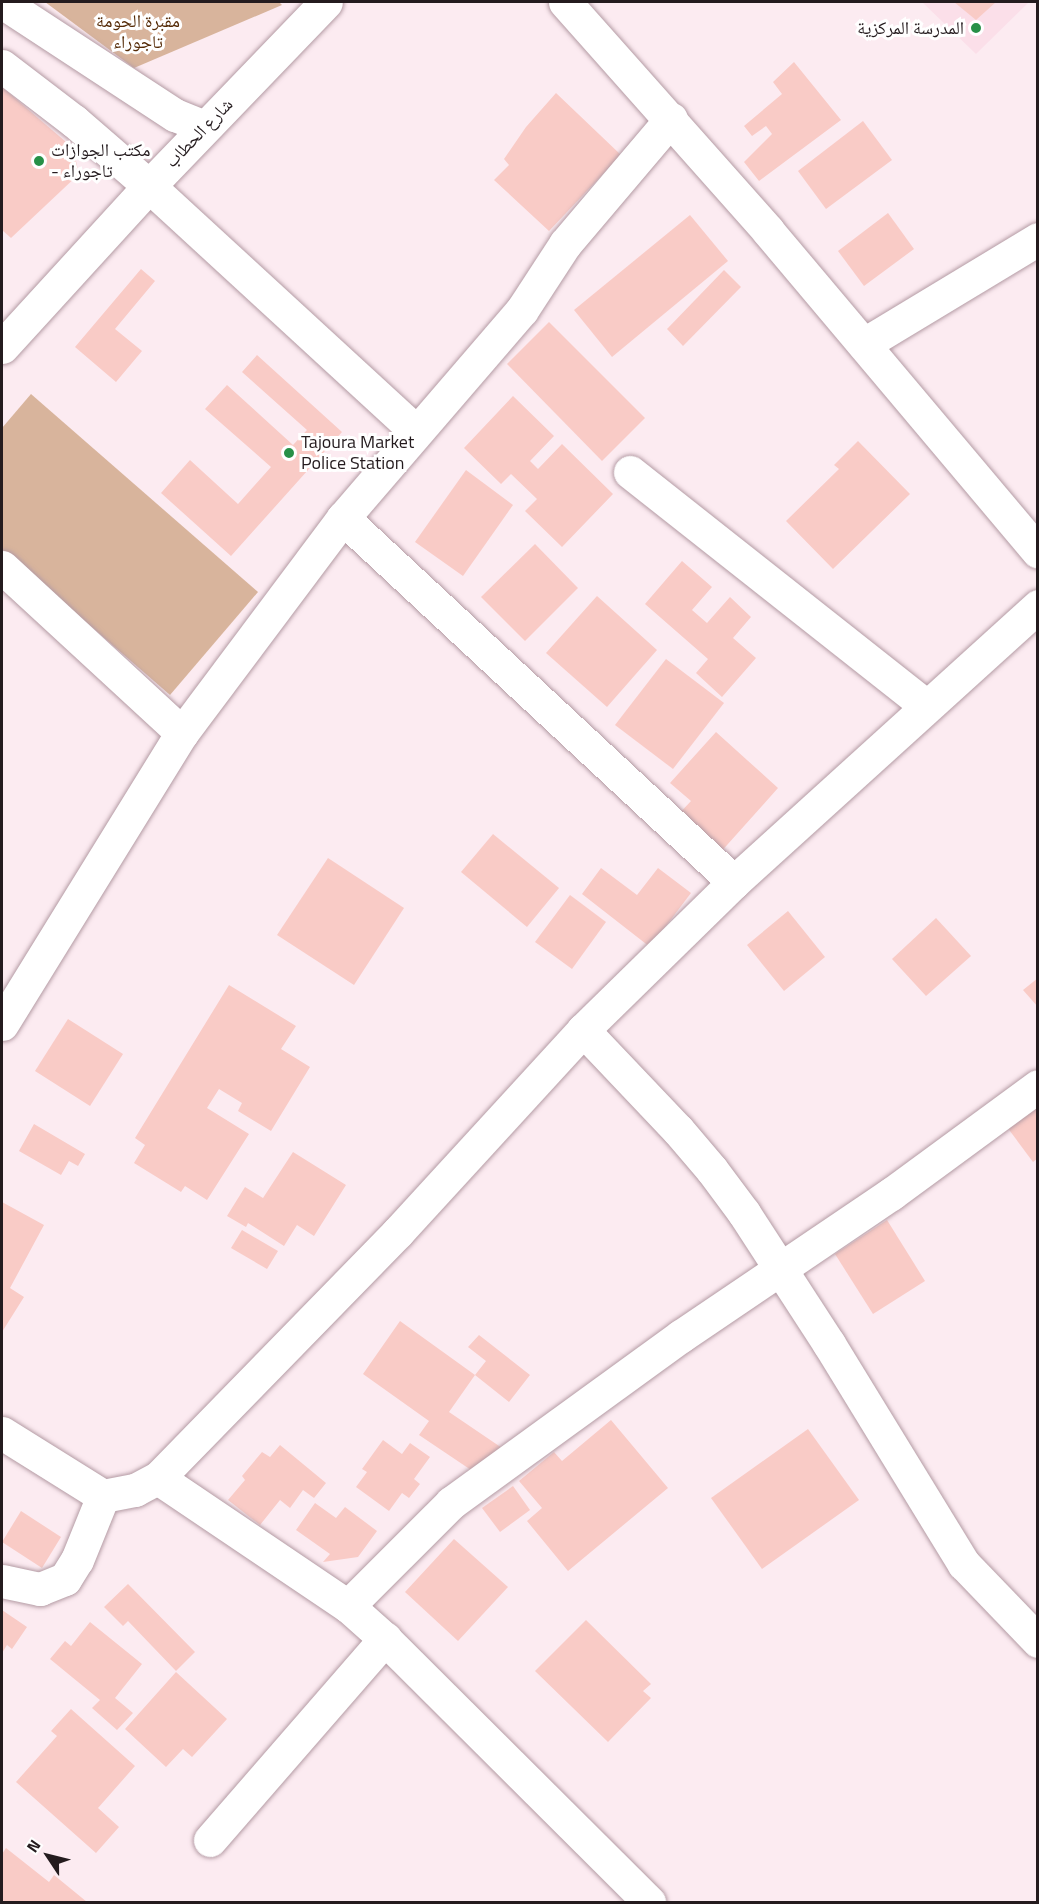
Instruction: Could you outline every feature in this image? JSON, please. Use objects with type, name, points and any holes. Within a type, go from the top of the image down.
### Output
[{"type":"street","points":[[2,2],[176,116],[205,127]]},
{"type":"street","name":"شارع الحطاب","points":[[2,347],[149,186],[326,2]]},
{"type":"street","points":[[565,2],[671,119],[1038,552]]},
{"type":"street","points":[[2,66],[74,121],[149,186],[416,431]]},
{"type":"street","points":[[2,1024],[182,733],[343,518],[522,310],[565,244],[671,119]]},
{"type":"street","points":[[864,344],[1038,239]]},
{"type":"street","points":[[630,472],[926,706]]},
{"type":"street","points":[[343,518],[390,559],[514,679],[734,882]]},
{"type":"street","points":[[2,567],[182,733]]},
{"type":"street","points":[[2,1433],[103,1496],[135,1491],[158,1478],[398,1232],[582,1030],[734,882],[1038,606]]},
{"type":"street","points":[[582,1030],[678,1130],[712,1170],[853,1383],[964,1564],[1038,1641]]},
{"type":"street","points":[[348,1606],[451,1503],[778,1268],[891,1194],[1038,1086]]},
{"type":"street","points":[[158,1478],[348,1606],[385,1639],[649,1902]]},
{"type":"street","points":[[2,1581],[40,1589],[65,1579],[77,1560],[103,1496]]},
{"type":"street","points":[[210,1840],[385,1639]]},
{"type":"shaded area","name":"المدرسة المركزية","points":[[922,2],[1029,2],[976,54]]},
{"type":"green space","name":"مقبرة الحومة تاجوراء","points":[[45,2],[279,2],[282,5],[134,68]]},
{"type":"green space","points":[[31,394],[258,592],[170,695],[2,549],[2,428]]},
{"type":"building","points":[[954,2],[996,2],[976,20]]},
{"type":"building","points":[[794,62],[841,120],[759,181],[744,162],[772,134],[766,126],[752,136],[744,126],[782,94],[773,82]]},
{"type":"building","name":"مكتب الجوازات - تاجوراء","points":[[2,87],[73,148],[79,174],[11,238],[2,230]]},
{"type":"building","points":[[556,93],[621,155],[549,231],[494,180],[509,165],[504,159],[526,127]]},
{"type":"building","points":[[863,121],[892,160],[826,209],[798,171]]},
{"type":"building","points":[[888,213],[914,249],[864,286],[838,251]]},
{"type":"building","points":[[690,215],[728,261],[612,357],[574,310]]},
{"type":"building","points":[[141,269],[155,281],[115,329],[142,351],[116,382],[75,347]]},
{"type":"building","points":[[724,270],[741,287],[683,346],[667,329]]},
{"type":"building","points":[[549,322],[645,418],[602,461],[507,364]]},
{"type":"building","name":"Tajoura Market Police Station","points":[[257,355],[342,432],[231,556],[161,493],[190,460],[238,504],[271,467],[205,409],[227,385],[293,445],[307,430],[242,372]]},
{"type":"building","points":[[513,396],[554,436],[530,461],[538,469],[562,444],[613,494],[562,547],[525,511],[537,499],[511,474],[501,484],[464,448]]},
{"type":"building","points":[[858,441],[910,494],[833,569],[786,521],[839,469],[834,465]]},
{"type":"building","points":[[466,470],[513,505],[463,576],[415,542]]},
{"type":"building","points":[[535,544],[578,588],[525,641],[481,597]]},
{"type":"building","points":[[682,561],[712,587],[692,610],[707,623],[730,597],[751,617],[733,638],[756,658],[722,697],[696,673],[708,659],[645,604]]},
{"type":"building","points":[[597,596],[657,650],[607,707],[546,653]]},
{"type":"building","points":[[666,659],[724,703],[673,769],[615,725]]},
{"type":"building","points":[[716,732],[778,788],[719,854],[677,816],[691,801],[670,783]]},
{"type":"building","points":[[493,834],[559,888],[527,927],[461,872]]},
{"type":"building","points":[[328,858],[404,908],[354,985],[277,935]]},
{"type":"building","points":[[601,868],[637,895],[658,868],[691,893],[650,947],[582,894]]},
{"type":"building","points":[[570,895],[606,922],[572,969],[535,942]]},
{"type":"building","points":[[788,911],[825,957],[784,991],[747,945]]},
{"type":"building","points":[[936,918],[971,956],[926,996],[892,959]]},
{"type":"building","points":[[1038,978],[1038,1007],[1023,990]]},
{"type":"building","points":[[229,985],[296,1026],[281,1049],[310,1067],[271,1131],[238,1111],[242,1103],[219,1089],[207,1108],[249,1134],[207,1200],[185,1186],[181,1192],[134,1163],[145,1145],[135,1138]]},
{"type":"building","points":[[68,1019],[123,1054],[90,1106],[35,1071]]},
{"type":"building","points":[[1038,1098],[1038,1158],[1033,1162],[1004,1123]]},
{"type":"building","points":[[34,1124],[85,1154],[78,1166],[69,1161],[61,1175],[19,1151]]},
{"type":"building","points":[[293,1152],[346,1185],[314,1236],[297,1225],[284,1246],[248,1223],[246,1227],[227,1216],[245,1187],[263,1198]]},
{"type":"building","points":[[2,1202],[44,1225],[10,1288],[24,1297],[2,1332]]},
{"type":"building","points":[[887,1220],[925,1281],[873,1314],[835,1254]]},
{"type":"building","points":[[242,1230],[278,1251],[267,1269],[231,1248]]},
{"type":"building","points":[[400,1321],[475,1375],[449,1412],[505,1450],[474,1472],[419,1435],[429,1421],[363,1374]]},
{"type":"building","points":[[479,1335],[530,1375],[509,1402],[475,1375],[486,1361],[468,1347]]},
{"type":"building","points":[[611,1420],[668,1488],[568,1571],[527,1521],[542,1508],[519,1481],[554,1452],[562,1461]]},
{"type":"building","points":[[808,1429],[859,1500],[762,1569],[711,1498]]},
{"type":"building","points":[[383,1440],[402,1454],[410,1443],[430,1457],[414,1479],[420,1484],[409,1498],[402,1493],[389,1511],[356,1487],[367,1472],[362,1469]]},
{"type":"building","points":[[280,1445],[326,1483],[314,1498],[303,1490],[290,1508],[280,1500],[260,1525],[228,1500],[245,1480],[242,1476],[262,1452],[270,1457]]},
{"type":"building","points":[[513,1486],[530,1510],[500,1532],[482,1508]]},
{"type":"building","points":[[315,1503],[336,1518],[345,1507],[377,1531],[358,1557],[323,1562],[330,1554],[296,1530]]},
{"type":"building","points":[[21,1511],[61,1537],[42,1568],[2,1542]]},
{"type":"building","points":[[454,1539],[508,1587],[458,1641],[405,1592]]},
{"type":"building","points":[[128,1584],[195,1652],[176,1671],[128,1621],[123,1626],[104,1607]]},
{"type":"building","points":[[2,1610],[27,1627],[12,1649],[7,1645],[2,1653]]},
{"type":"building","points":[[586,1620],[651,1684],[643,1691],[651,1698],[608,1742],[535,1671]]},
{"type":"building","points":[[90,1622],[142,1664],[115,1698],[133,1713],[117,1730],[92,1708],[100,1700],[50,1659],[65,1641],[71,1646]]},
{"type":"building","points":[[176,1672],[227,1719],[192,1757],[183,1749],[166,1767],[125,1729]]},
{"type":"building","points":[[71,1709],[135,1766],[98,1808],[119,1827],[96,1853],[16,1782],[57,1736],[51,1731]]},
{"type":"building","points":[[6,1848],[49,1882],[54,1875],[87,1902],[2,1902],[2,1854]]},
{"type":"place","name":"المدرسة المركزية","points":[[976,28]]},
{"type":"place","name":"مكتب الجوازات - تاجوراء","points":[[39,161]]},
{"type":"place","name":"Tajoura Market Police Station","points":[[289,453]]}]
